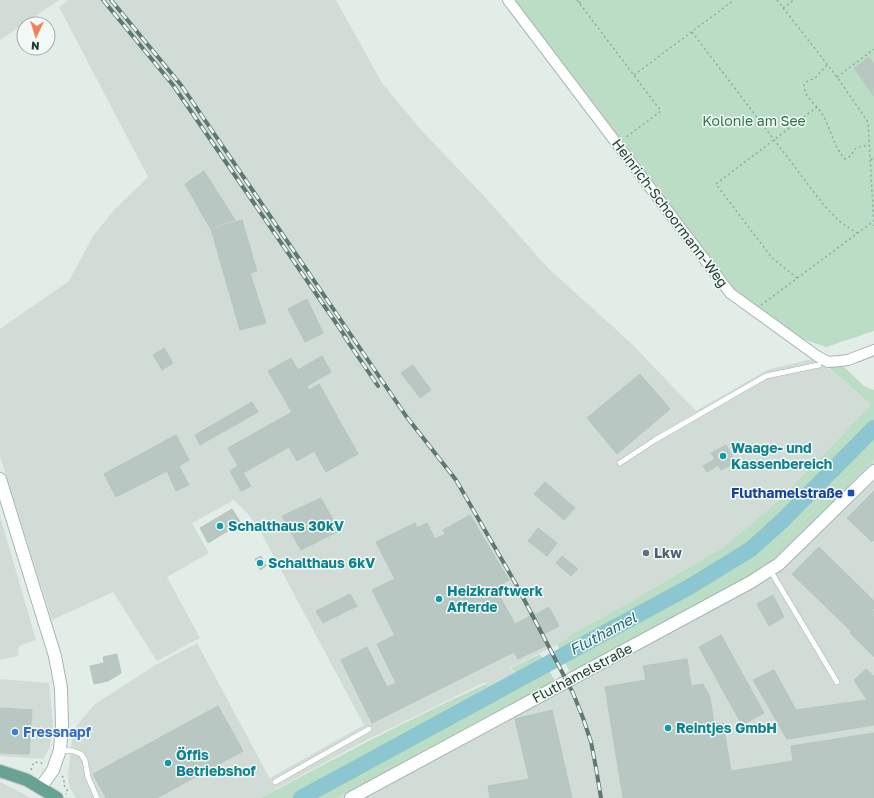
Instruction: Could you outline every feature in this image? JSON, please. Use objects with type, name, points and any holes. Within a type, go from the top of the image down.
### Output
[{"type":"main road","name":"Fluthamelstraße","points":[[351,798],[751,582],[778,564],[874,471]]},
{"type":"main road","points":[[0,479],[59,672],[62,711],[60,750],[53,770],[41,787]]},
{"type":"main road","points":[[0,771],[8,772],[61,796]]},
{"type":"street","name":"Heinrich-Schoormann-Weg","points":[[508,0],[730,294],[817,356],[828,362],[848,360],[874,350]]},
{"type":"lane","points":[[620,463],[655,440],[766,376],[819,365]]},
{"type":"lane","points":[[770,570],[837,682]]},
{"type":"lane","points":[[275,782],[369,728]]},
{"type":"lane","points":[[60,750],[73,751],[81,754],[97,798]]},
{"type":"path","points":[[577,0],[661,111],[618,144]]},
{"type":"path","points":[[579,3],[583,0]]},
{"type":"path","points":[[634,75],[734,0]]},
{"type":"path","points":[[777,0],[837,77],[868,122],[874,226]]},
{"type":"path","points":[[783,8],[794,0]]},
{"type":"path","points":[[692,32],[823,204],[839,221],[857,233]]},
{"type":"path","points":[[837,77],[874,49]]},
{"type":"path","points":[[827,65],[815,78],[806,82],[804,85],[805,93],[811,102],[824,115],[832,137],[845,159],[850,156],[855,148],[870,146]]},
{"type":"path","points":[[797,278],[772,258],[716,184],[817,107]]},
{"type":"path","points":[[871,160],[874,157]]},
{"type":"path","points":[[754,311],[874,221]]},
{"type":"path","points":[[34,762],[42,763],[47,759]]},
{"type":"path","points":[[61,796],[68,792],[64,785],[64,778]]},
{"type":"shaded area","points":[[0,0],[59,0],[35,16],[16,16],[16,29],[0,40]]},
{"type":"shaded area","points":[[69,0],[336,0],[382,83],[422,131],[483,195],[548,268],[632,344],[696,411],[767,370],[812,359],[832,371],[871,405],[780,499],[724,547],[570,635],[566,640],[510,668],[518,676],[511,680],[504,678],[489,688],[485,682],[359,744],[276,789],[270,778],[364,725],[258,527],[247,513],[234,500],[192,523],[209,553],[167,577],[200,638],[157,661],[113,592],[52,620],[0,456],[0,329],[69,281],[93,236],[115,209],[148,177],[59,7]]},
{"type":"shaded area","points":[[874,460],[874,798],[337,798],[756,574],[787,549]]},
{"type":"shaded area","points":[[0,516],[36,640],[19,646],[18,656],[0,660]]},
{"type":"shaded area","points":[[197,643],[276,790],[261,798],[76,798],[69,787],[68,776],[72,739],[77,725],[95,704],[157,664]]},
{"type":"shaded area","points":[[0,679],[49,683],[53,726],[50,747],[43,759],[0,756]]},
{"type":"shaded area","points":[[0,782],[20,792],[30,798],[0,798]]},
{"type":"green space","name":"Kolonie am See","points":[[512,0],[874,0],[874,331],[826,347],[803,339],[732,292]]},
{"type":"green space","points":[[827,366],[844,367],[864,386],[874,390],[874,460],[787,549],[756,574],[570,673],[557,644],[566,640],[570,635],[724,547],[780,499],[871,405]]},
{"type":"green space","points":[[540,654],[555,681],[337,798],[261,798],[372,739],[457,697],[486,684],[489,689],[505,679],[510,681],[519,676],[511,668]]},
{"type":"building","points":[[869,57],[874,64],[874,96],[854,68]]},
{"type":"building","points":[[204,171],[235,220],[210,228],[185,184]]},
{"type":"building","points":[[242,220],[257,271],[250,273],[266,323],[240,330],[211,229]]},
{"type":"building","points":[[307,299],[323,333],[305,342],[288,309]]},
{"type":"building","points":[[164,348],[173,363],[162,370],[153,355]]},
{"type":"building","points":[[322,356],[331,372],[307,386],[309,390],[319,384],[358,454],[326,472],[314,451],[297,461],[289,447],[243,473],[251,486],[241,491],[230,471],[238,466],[228,448],[292,412],[268,371],[291,358],[298,370]]},
{"type":"building","points":[[413,365],[431,390],[420,398],[401,373]]},
{"type":"building","points":[[640,374],[670,409],[617,454],[587,418]]},
{"type":"building","points":[[252,402],[258,412],[200,445],[195,435]]},
{"type":"building","points":[[176,435],[189,460],[179,466],[189,485],[176,491],[167,471],[116,497],[104,474]]},
{"type":"building","name":"Waage- und Kassenbereich","points":[[726,445],[736,462],[721,470],[718,465],[707,472],[703,466],[715,459],[711,453]]},
{"type":"building","points":[[545,482],[575,508],[564,520],[534,494]]},
{"type":"building","points":[[874,491],[874,540],[872,542],[847,518]]},
{"type":"building","points":[[321,498],[339,531],[301,550],[282,516]]},
{"type":"building","name":"Schalthaus 30kV","points":[[232,509],[241,523],[208,543],[200,528]]},
{"type":"building","name":"Heizkraftwerk Afferde","points":[[470,515],[509,580],[495,588],[515,624],[530,616],[529,615],[534,612],[535,615],[549,607],[559,626],[540,636],[545,646],[518,659],[514,652],[426,696],[372,590],[395,579],[376,542],[415,523],[417,528],[427,523],[435,539],[445,534],[443,530]]},
{"type":"building","points":[[538,528],[557,543],[547,556],[528,541]]},
{"type":"building","points":[[819,547],[874,601],[874,608],[851,631],[792,574]]},
{"type":"building","name":"Schalthaus 6kV","points":[[261,556],[266,566],[260,570],[255,559]]},
{"type":"building","points":[[562,556],[578,569],[571,576],[556,563]]},
{"type":"building","points":[[350,594],[357,606],[323,623],[316,611]]},
{"type":"building","points":[[773,595],[784,617],[769,626],[757,604]]},
{"type":"building","points":[[872,610],[874,612],[874,657],[850,633]]},
{"type":"building","points":[[395,635],[426,696],[372,723],[341,660],[367,647],[387,687],[396,683],[377,644]]},
{"type":"building","points":[[721,635],[764,713],[742,725],[699,647]]},
{"type":"building","points":[[117,654],[121,673],[108,681],[103,657]]},
{"type":"building","name":"Reintjes GmbH","points":[[687,659],[691,686],[703,684],[710,697],[714,724],[723,723],[731,771],[793,761],[791,746],[874,733],[874,798],[623,798],[605,687],[646,680],[643,666]]},
{"type":"building","points":[[104,663],[108,681],[94,684],[90,666]]},
{"type":"building","points":[[866,669],[874,676],[874,725],[787,739],[753,680],[774,670],[796,710],[867,700],[854,680]]},
{"type":"building","name":"Öffis Betriebshof","points":[[218,706],[243,751],[157,798],[106,798],[93,774]]},
{"type":"building","name":"Fressnapf","points":[[0,708],[32,710],[29,754],[0,753]]},
{"type":"building","points":[[552,710],[572,798],[490,798],[488,786],[529,779],[515,719]]},
{"type":"waterway","name":"Fluthamel","points":[[301,798],[691,586],[751,549],[782,521],[874,428]]},
{"type":"railway","points":[[103,0],[173,85],[347,339]]},
{"type":"railway","points":[[111,0],[181,85],[406,416],[456,480],[517,586],[573,693],[591,742],[601,798]]},
{"type":"railway","points":[[344,336],[378,386]]},
{"type":"place","name":"Waage- und Kassenbereich","points":[[723,456]]},
{"type":"place","name":"Fluthamelstraße","points":[[851,493]]},
{"type":"place","name":"Schalthaus 30kV","points":[[220,526]]},
{"type":"place","name":"Lkw","points":[[646,553]]},
{"type":"place","name":"Schalthaus 6kV","points":[[260,563]]},
{"type":"place","name":"Heizkraftwerk Afferde","points":[[439,599]]},
{"type":"place","name":"Reintjes GmbH","points":[[668,728]]},
{"type":"place","name":"Fressnapf","points":[[15,732]]},
{"type":"place","name":"Öffis Betriebshof","points":[[168,763]]}]
